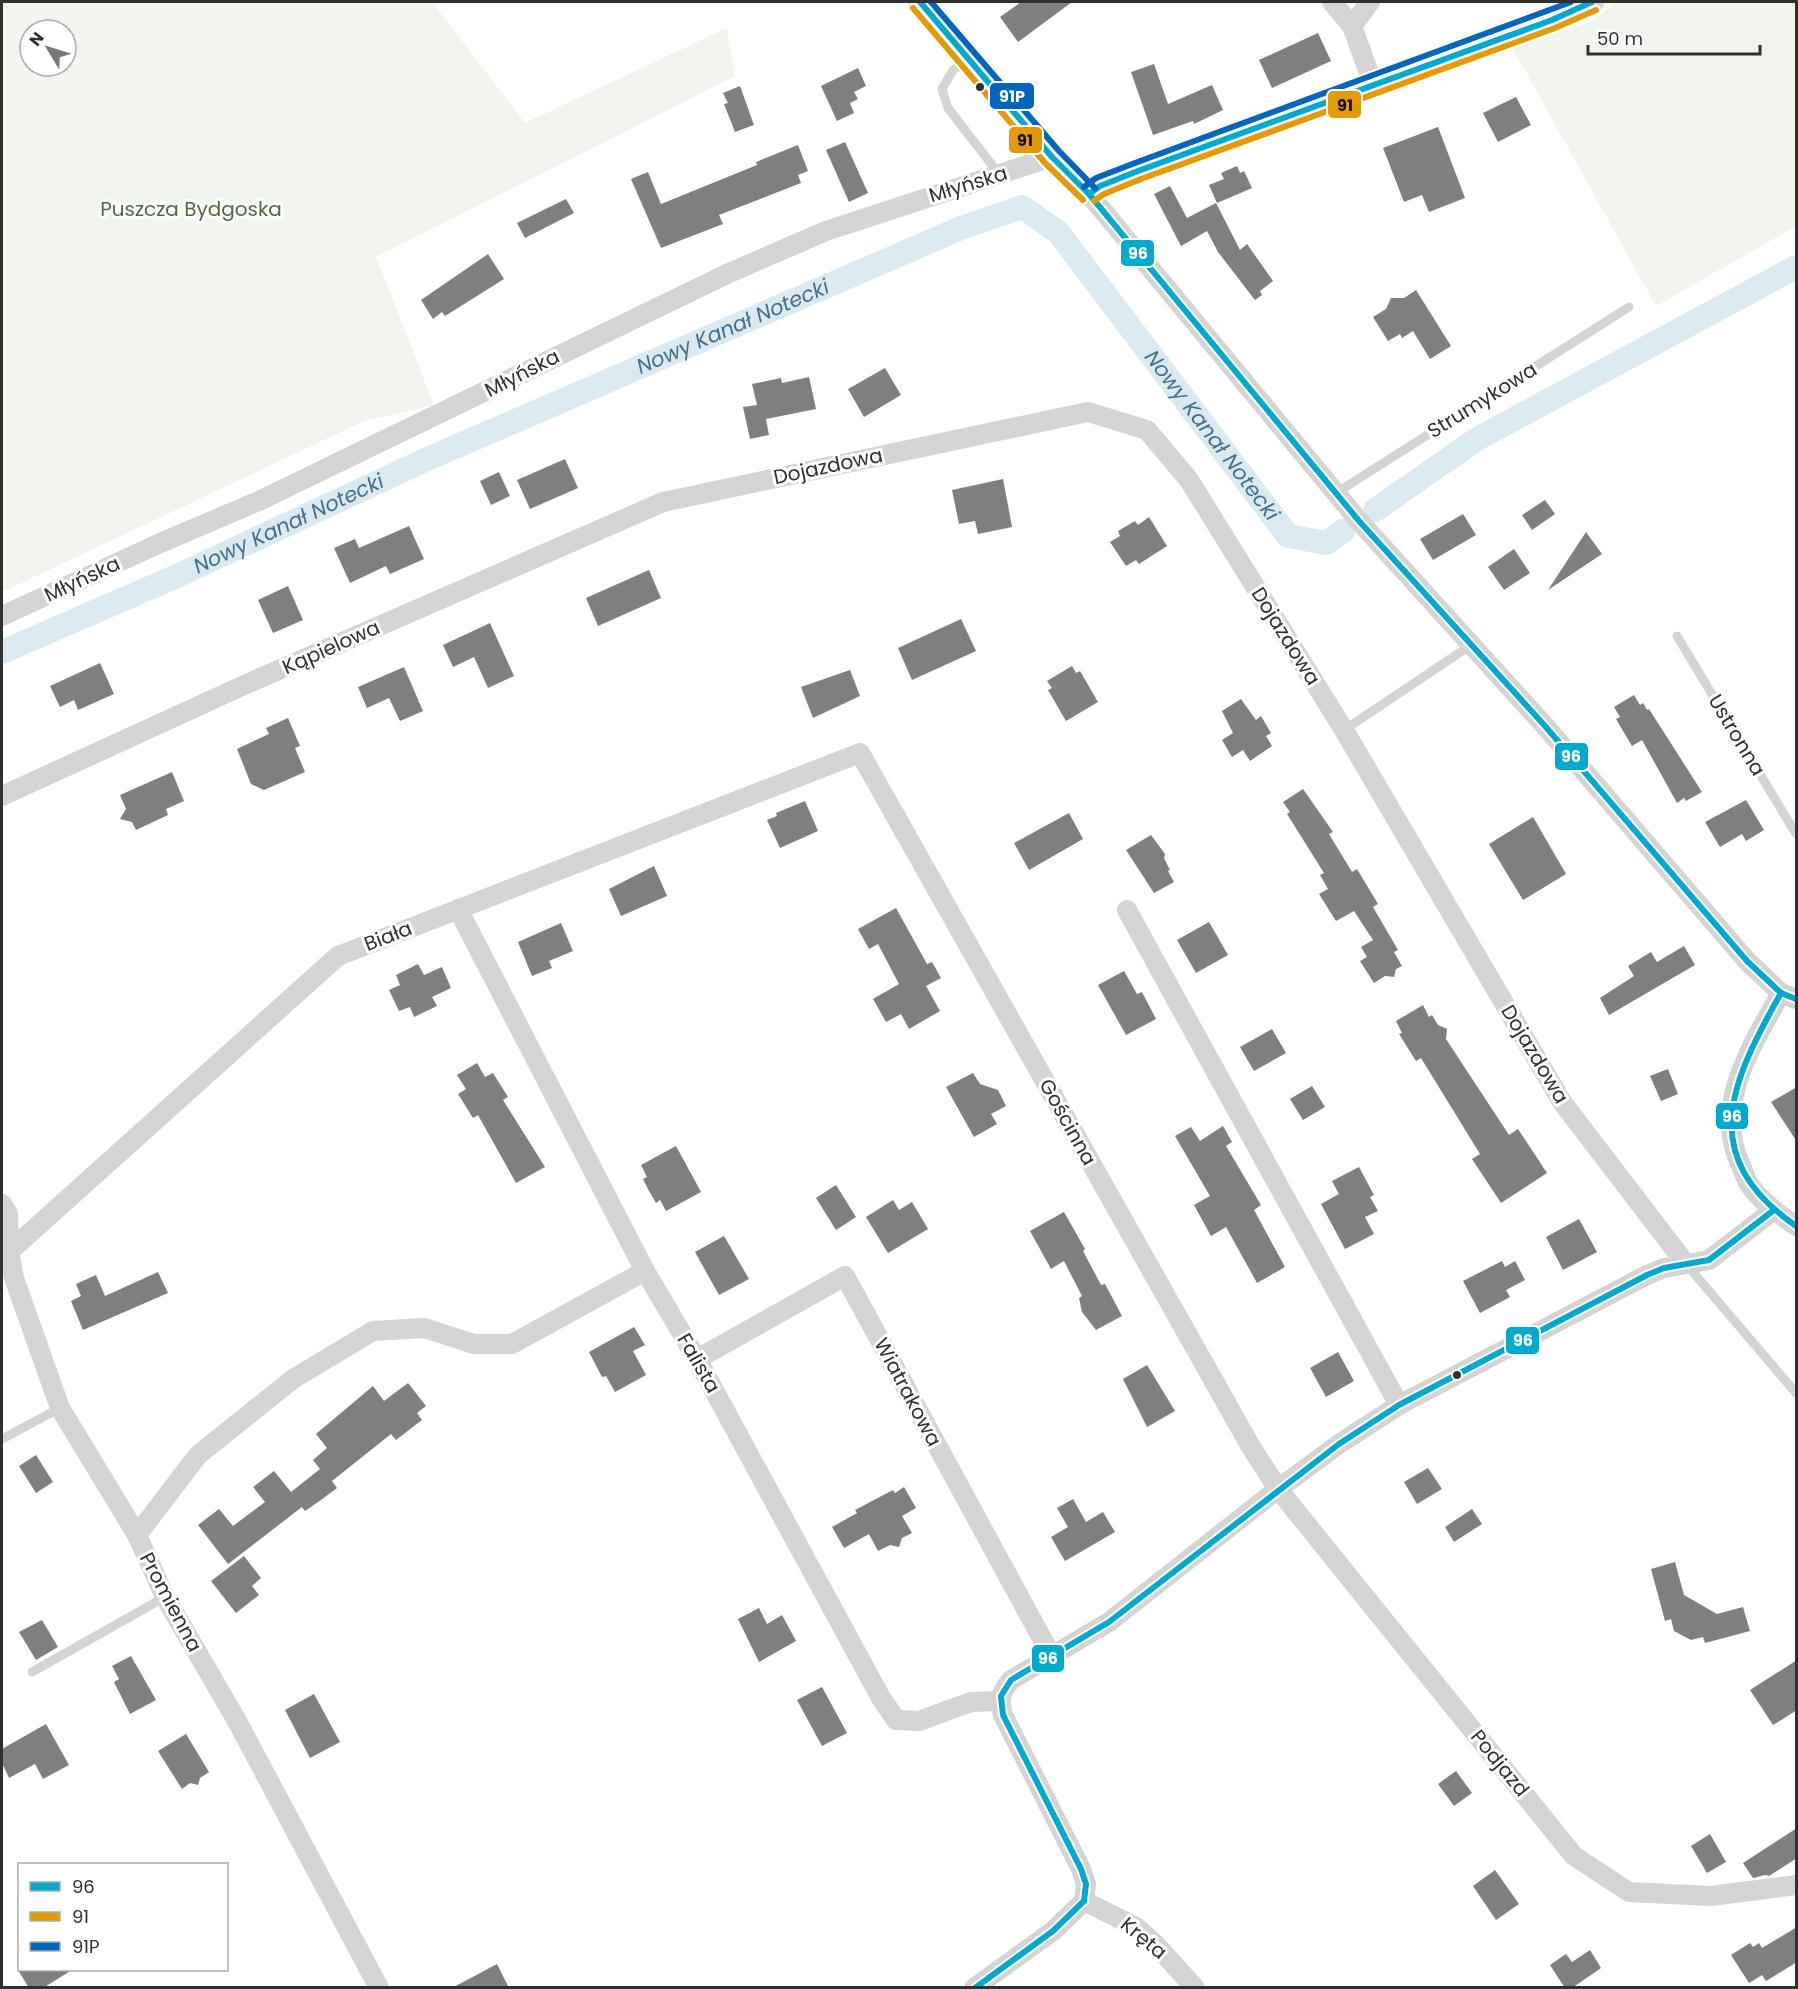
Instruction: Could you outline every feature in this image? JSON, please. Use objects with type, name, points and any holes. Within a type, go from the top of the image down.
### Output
[{"type":"street","points":[[920,2],[1053,157],[1089,194],[1336,493],[1545,726],[1747,961],[1789,996],[1740,1072],[1731,1102],[1730,1128],[1735,1154],[1750,1186],[1774,1210],[1797,1226]]},
{"type":"street","points":[[1332,2],[1352,26],[1373,84]]},
{"type":"street","points":[[1352,26],[1370,2]]},
{"type":"street","points":[[1089,194],[1100,186],[1138,171],[1552,20],[1592,2]]},
{"type":"street","name":"Młyńska","points":[[2,616],[158,544],[261,500],[729,273],[826,231],[1053,157]]},
{"type":"street","name":"Dojazdowa","points":[[663,502],[1088,412],[1147,430],[1190,480],[1344,730],[1562,1102],[1686,1264]]},
{"type":"street","name":"Kąpielowa","points":[[2,796],[242,686],[663,502]]},
{"type":"street","name":"Biała","points":[[5,1254],[338,956],[860,753]]},
{"type":"street","name":"Gościnna","points":[[860,753],[1251,1447],[1278,1489]]},
{"type":"street","name":"Falista","points":[[458,909],[645,1271],[697,1359],[881,1698],[896,1720],[919,1721],[971,1702],[999,1701]]},
{"type":"street","points":[[1127,910],[1398,1406]]},
{"type":"street","name":"Promienna","points":[[2,1204],[8,1214],[5,1254],[60,1408],[137,1534],[165,1597],[237,1721],[380,1988]]},
{"type":"street","points":[[974,1988],[1053,1931],[1084,1901],[1086,1884],[1082,1869],[1003,1715],[999,1701],[1002,1690],[1011,1680],[1109,1622],[1278,1489],[1339,1444],[1398,1406],[1647,1275],[1664,1268],[1709,1260],[1774,1210]]},
{"type":"street","points":[[137,1534],[198,1455],[293,1379],[373,1331],[423,1328],[474,1344],[512,1344],[645,1271]]},
{"type":"street","name":"Wiatrakowa","points":[[697,1359],[845,1276],[1052,1657]]},
{"type":"street","name":"Podjazd","points":[[1278,1489],[1574,1856],[1629,1892],[1711,1896],[1797,1886]]},
{"type":"street","name":"Kręta","points":[[1084,1901],[1136,1927],[1156,1945],[1195,1988]]},
{"type":"lane","points":[[969,60],[952,70],[942,89],[948,108],[999,174]]},
{"type":"lane","name":"Strumykowa","points":[[1336,493],[1629,307]]},
{"type":"lane","name":"Ustronna","points":[[1677,636],[1797,834]]},
{"type":"lane","points":[[1344,730],[1471,645]]},
{"type":"lane","points":[[1686,1264],[1797,1393]]},
{"type":"lane","points":[[2,1439],[60,1408]]},
{"type":"lane","points":[[32,1672],[165,1597]]},
{"type":"green space","name":"Puszcza Bydgoska","points":[[2,2],[432,2],[525,123],[727,28],[735,76],[376,257],[434,405],[364,421],[2,592]]},
{"type":"green space","points":[[1617,2],[1796,2],[1796,226],[1656,306],[1512,47],[1590,22]]},
{"type":"building","points":[[1021,2],[1072,2],[1018,42],[1000,17]]},
{"type":"building","points":[[1318,33],[1331,61],[1272,88],[1259,60]]},
{"type":"building","points":[[1154,64],[1168,104],[1212,85],[1223,110],[1194,124],[1193,121],[1153,135],[1131,72]]},
{"type":"building","points":[[858,68],[866,86],[854,92],[858,99],[850,103],[854,113],[837,121],[821,86]]},
{"type":"building","points":[[740,86],[754,125],[735,132],[724,104],[728,103],[723,93]]},
{"type":"building","points":[[1516,97],[1531,125],[1498,142],[1483,113]]},
{"type":"building","points":[[1438,127],[1465,198],[1429,212],[1422,195],[1404,202],[1383,148]]},
{"type":"building","points":[[845,142],[868,193],[849,202],[826,150]]},
{"type":"building","points":[[798,145],[808,171],[798,175],[801,183],[719,215],[723,224],[661,248],[631,179],[648,172],[661,204],[757,165],[756,162]]},
{"type":"building","points":[[1237,166],[1240,173],[1244,171],[1252,188],[1217,203],[1209,185],[1224,179],[1221,173]]},
{"type":"building","points":[[1170,186],[1187,218],[1216,203],[1240,250],[1247,244],[1273,281],[1260,291],[1262,295],[1255,300],[1218,252],[1207,231],[1181,246],[1154,194]]},
{"type":"building","points":[[566,199],[574,213],[525,238],[517,223]]},
{"type":"building","points":[[488,254],[504,279],[445,316],[442,312],[433,319],[421,300]]},
{"type":"building","points":[[1416,290],[1451,346],[1430,359],[1413,331],[1402,338],[1400,334],[1388,341],[1373,317],[1386,309],[1391,298],[1404,298]]},
{"type":"building","points":[[885,368],[901,395],[864,417],[848,389]]},
{"type":"building","points":[[809,377],[816,409],[766,419],[769,435],[750,439],[743,407],[757,405],[752,384],[781,378],[782,383]]},
{"type":"building","points":[[565,459],[578,488],[530,509],[517,480]]},
{"type":"building","points":[[499,472],[510,496],[491,505],[480,481]]},
{"type":"building","points":[[1003,479],[1012,527],[978,534],[975,521],[959,524],[952,490]]},
{"type":"building","points":[[1545,500],[1555,514],[1532,530],[1522,515]]},
{"type":"building","points":[[1463,514],[1476,535],[1433,560],[1420,539]]},
{"type":"building","points":[[1149,517],[1167,546],[1139,564],[1136,560],[1126,566],[1110,542],[1120,536],[1118,531],[1135,521],[1138,525]]},
{"type":"building","points":[[409,526],[424,559],[390,574],[386,566],[350,583],[334,548],[355,539],[359,548]]},
{"type":"building","points":[[1586,532],[1602,554],[1548,590]]},
{"type":"building","points":[[1514,549],[1530,573],[1504,590],[1488,567]]},
{"type":"building","points":[[649,570],[661,598],[598,626],[586,598]]},
{"type":"building","points":[[288,586],[303,620],[273,633],[258,600]]},
{"type":"building","points":[[961,619],[976,651],[912,680],[898,648]]},
{"type":"building","points":[[490,623],[514,676],[488,688],[474,657],[453,667],[443,645]]},
{"type":"building","points":[[100,663],[114,694],[78,710],[74,700],[60,707],[50,686]]},
{"type":"building","points":[[1072,666],[1076,673],[1080,671],[1098,702],[1066,721],[1048,690],[1052,688],[1047,681]]},
{"type":"building","points":[[404,667],[423,711],[400,721],[389,698],[367,708],[358,687]]},
{"type":"building","points":[[850,670],[860,696],[813,718],[801,687]]},
{"type":"building","points":[[1634,695],[1640,705],[1643,703],[1647,710],[1649,709],[1702,792],[1677,803],[1642,740],[1632,746],[1616,719],[1620,717],[1614,707]]},
{"type":"building","points":[[1241,699],[1256,720],[1261,716],[1271,733],[1266,736],[1272,746],[1250,761],[1243,750],[1232,757],[1222,740],[1233,733],[1222,711]]},
{"type":"building","points":[[288,718],[300,746],[295,748],[305,772],[264,790],[251,784],[237,749],[269,734],[266,728]]},
{"type":"building","points":[[172,772],[184,801],[166,809],[168,815],[136,830],[132,822],[120,819],[126,809],[120,795]]},
{"type":"building","points":[[1303,789],[1333,832],[1329,834],[1352,872],[1357,869],[1378,904],[1373,907],[1398,950],[1394,952],[1402,966],[1396,969],[1394,977],[1385,976],[1374,983],[1360,961],[1367,957],[1361,947],[1373,940],[1354,911],[1336,921],[1319,894],[1328,889],[1320,875],[1324,873],[1287,814],[1290,812],[1283,802]]},
{"type":"building","points":[[1746,800],[1764,830],[1746,841],[1742,834],[1720,847],[1705,822]]},
{"type":"building","points":[[805,801],[818,831],[780,848],[767,820],[777,816],[776,813]]},
{"type":"building","points":[[1069,813],[1083,839],[1029,870],[1014,843]]},
{"type":"building","points":[[1533,817],[1566,874],[1523,900],[1489,844]]},
{"type":"building","points":[[1151,835],[1165,854],[1164,858],[1170,870],[1168,871],[1174,882],[1154,893],[1126,850]]},
{"type":"building","points":[[654,866],[667,896],[621,916],[609,889]]},
{"type":"building","points":[[896,908],[927,964],[932,962],[941,978],[926,986],[940,1011],[909,1029],[901,1014],[886,1022],[873,999],[899,984],[878,944],[869,949],[858,929]]},
{"type":"building","points":[[1209,922],[1228,955],[1196,973],[1177,940]]},
{"type":"building","points":[[561,923],[573,951],[549,961],[552,968],[532,976],[518,942]]},
{"type":"building","points":[[1684,946],[1695,965],[1609,1015],[1600,998],[1634,976],[1628,966],[1651,952],[1657,962]]},
{"type":"building","points":[[418,964],[424,975],[442,967],[451,988],[432,997],[437,1006],[414,1017],[410,1007],[399,1011],[389,990],[400,985],[396,975]]},
{"type":"building","points":[[1124,971],[1137,994],[1142,992],[1156,1019],[1126,1035],[1098,985]]},
{"type":"building","points":[[1423,1005],[1429,1017],[1432,1015],[1438,1025],[1447,1029],[1446,1039],[1509,1135],[1518,1129],[1547,1173],[1501,1203],[1472,1159],[1480,1154],[1421,1058],[1416,1061],[1399,1034],[1402,1033],[1396,1021]]},
{"type":"building","points":[[1272,1029],[1286,1053],[1254,1071],[1240,1047]]},
{"type":"building","points":[[477,1063],[485,1077],[493,1073],[508,1097],[503,1100],[545,1167],[516,1183],[478,1115],[473,1118],[458,1094],[466,1089],[457,1075]]},
{"type":"building","points":[[1668,1069],[1678,1094],[1661,1101],[1650,1076]]},
{"type":"building","points":[[973,1073],[980,1084],[998,1090],[1006,1106],[991,1114],[997,1124],[974,1137],[946,1087]]},
{"type":"building","points":[[1312,1086],[1325,1107],[1303,1120],[1290,1099]]},
{"type":"building","points":[[1797,1087],[1797,1142],[1771,1102]]},
{"type":"building","points":[[1223,1126],[1232,1142],[1226,1146],[1261,1205],[1254,1210],[1285,1267],[1257,1283],[1226,1227],[1211,1236],[1194,1205],[1210,1196],[1175,1136],[1191,1127],[1200,1141]]},
{"type":"building","points":[[676,1146],[701,1192],[666,1211],[660,1200],[656,1203],[649,1191],[643,1179],[647,1177],[641,1165]]},
{"type":"building","points":[[1359,1167],[1374,1195],[1370,1197],[1378,1211],[1365,1217],[1374,1234],[1345,1249],[1321,1204],[1339,1194],[1332,1181]]},
{"type":"building","points":[[836,1185],[856,1217],[836,1230],[816,1198]]},
{"type":"building","points":[[893,1200],[899,1210],[912,1202],[928,1229],[888,1253],[866,1217]]},
{"type":"building","points":[[1064,1212],[1085,1249],[1083,1251],[1101,1285],[1105,1284],[1122,1316],[1096,1330],[1082,1312],[1079,1298],[1082,1296],[1064,1261],[1051,1269],[1030,1231]]},
{"type":"building","points":[[1579,1219],[1597,1252],[1563,1270],[1546,1237]]},
{"type":"building","points":[[724,1236],[749,1279],[719,1295],[695,1252]]},
{"type":"building","points":[[1502,1261],[1505,1267],[1515,1261],[1525,1280],[1506,1290],[1510,1297],[1480,1313],[1463,1281]]},
{"type":"building","points":[[158,1272],[168,1293],[83,1330],[71,1301],[81,1296],[76,1284],[96,1275],[105,1296]]},
{"type":"building","points":[[634,1327],[645,1345],[633,1351],[646,1375],[615,1392],[606,1376],[602,1377],[589,1352]]},
{"type":"building","points":[[1338,1352],[1354,1381],[1326,1397],[1310,1368]]},
{"type":"building","points":[[1147,1365],[1175,1411],[1147,1427],[1123,1379]]},
{"type":"building","points":[[408,1383],[426,1406],[417,1413],[422,1420],[396,1440],[391,1434],[332,1481],[337,1488],[305,1511],[302,1507],[228,1564],[198,1525],[219,1509],[233,1526],[265,1502],[253,1487],[274,1471],[291,1492],[320,1469],[313,1460],[327,1448],[316,1434],[373,1386],[384,1401]]},
{"type":"building","points":[[36,1455],[53,1482],[36,1493],[19,1466]]},
{"type":"building","points":[[1428,1468],[1442,1489],[1417,1504],[1404,1482]]},
{"type":"building","points":[[904,1487],[916,1508],[902,1516],[912,1533],[902,1538],[899,1547],[890,1545],[878,1551],[869,1534],[844,1548],[832,1527],[857,1513],[855,1510],[893,1490],[895,1493]]},
{"type":"building","points":[[1073,1499],[1086,1522],[1103,1512],[1115,1532],[1065,1561],[1051,1537],[1068,1527],[1057,1508]]},
{"type":"building","points":[[1472,1509],[1482,1524],[1454,1542],[1445,1527]]},
{"type":"building","points":[[244,1556],[261,1578],[252,1586],[259,1595],[236,1613],[211,1581]]},
{"type":"building","points":[[1675,1562],[1684,1595],[1717,1614],[1743,1607],[1750,1631],[1705,1643],[1703,1637],[1691,1640],[1674,1631],[1671,1619],[1665,1621],[1651,1569]]},
{"type":"building","points":[[759,1608],[767,1624],[782,1615],[796,1641],[759,1662],[738,1619]]},
{"type":"building","points":[[42,1620],[58,1647],[36,1660],[19,1632]]},
{"type":"building","points":[[131,1656],[156,1700],[130,1714],[114,1682],[119,1679],[112,1666]]},
{"type":"building","points":[[1797,1660],[1797,1710],[1773,1725],[1750,1690]]},
{"type":"building","points":[[822,1687],[847,1733],[822,1746],[797,1700]]},
{"type":"building","points":[[314,1694],[340,1742],[310,1758],[285,1710]]},
{"type":"building","points":[[46,1724],[69,1765],[43,1779],[35,1764],[9,1778],[2,1763],[2,1749]]},
{"type":"building","points":[[186,1734],[209,1772],[200,1778],[198,1785],[190,1783],[182,1789],[158,1751]]},
{"type":"building","points":[[1456,1771],[1472,1793],[1454,1806],[1438,1784]]},
{"type":"building","points":[[1797,1828],[1797,1858],[1769,1876],[1753,1878],[1743,1863]]},
{"type":"building","points":[[1710,1834],[1726,1862],[1707,1873],[1691,1846]]},
{"type":"building","points":[[1495,1870],[1519,1904],[1496,1920],[1473,1886]]},
{"type":"building","points":[[1797,1927],[1797,1962],[1766,1981],[1762,1975],[1749,1983],[1731,1955],[1750,1943],[1753,1947],[1759,1943],[1762,1948]]},
{"type":"building","points":[[1590,1950],[1601,1968],[1572,1988],[1565,1988],[1550,1965],[1566,1954],[1572,1962]]},
{"type":"building","points":[[497,1964],[509,1988],[452,1988]]},
{"type":"building","points":[[19,1971],[70,1971],[43,1988],[29,1988]]},
{"type":"waterway","name":"Nowy Kanał Notecki","points":[[2,652],[177,576],[425,460],[961,228],[1022,207],[1058,232],[1288,536],[1326,543],[1343,531]]},
{"type":"waterway","name":"Nowy Kanał Notecki","points":[[1375,510],[1477,439],[1796,267]]},
{"type":"transit line","name":"96","points":[[920,2],[1052,157],[1089,194],[1359,521],[1545,726],[1747,961],[1781,993],[1796,999]]},
{"type":"transit line","name":"91P","points":[[931,2],[1059,151],[1095,188]]},
{"type":"transit line","name":"91P","points":[[1084,187],[1096,178],[1135,163],[1571,2]]},
{"type":"transit line","name":"96","points":[[1089,194],[1100,186],[1138,171],[1552,20],[1592,2]]},
{"type":"transit line","name":"91","points":[[913,8],[1045,163],[1083,200]]},
{"type":"transit line","name":"91","points":[[1094,201],[1104,194],[1141,179],[1555,28],[1596,10]]},
{"type":"transit line","name":"96","points":[[1781,993],[1748,1057],[1737,1087],[1732,1117],[1734,1145],[1744,1173],[1764,1200],[1796,1226]]},
{"type":"transit line","name":"96","points":[[1084,1901],[1086,1884],[1081,1869],[1003,1715],[1001,1696],[1011,1680],[1109,1622],[1339,1444],[1399,1405],[1647,1275],[1664,1268],[1709,1260],[1774,1210]]},
{"type":"transit line","name":"96","points":[[975,1988],[1053,1931],[1084,1901]]}]
